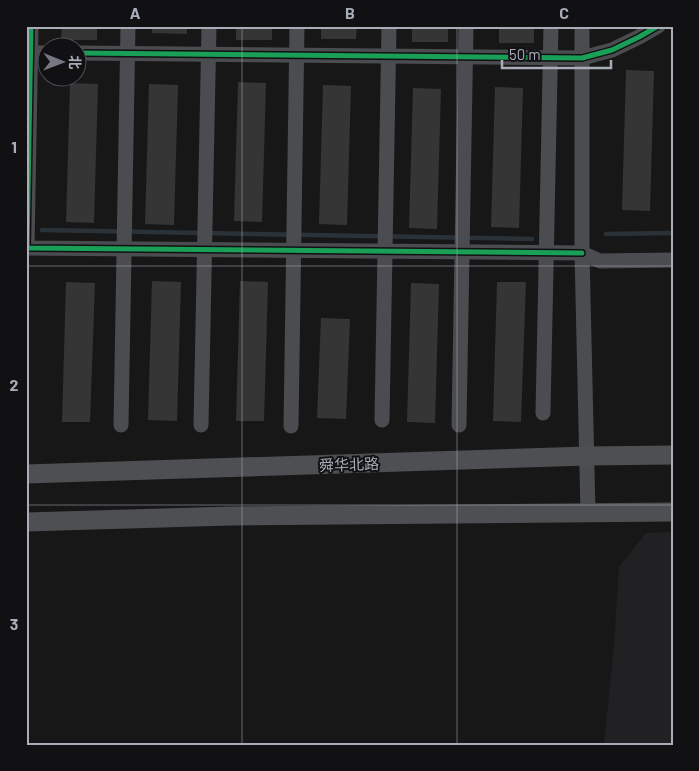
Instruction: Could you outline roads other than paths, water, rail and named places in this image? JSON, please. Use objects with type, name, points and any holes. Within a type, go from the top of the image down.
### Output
[{"type":"main road","name":"舜华北路","points":[[26,474],[587,456],[673,455]]},
{"type":"main road","points":[[26,522],[231,516],[673,512]]},
{"type":"street","points":[[31,26],[28,53],[27,248],[124,237],[462,242],[547,253],[582,253],[600,261],[673,260]]},
{"type":"street","points":[[121,425],[128,26]]},
{"type":"street","points":[[201,425],[209,26]]},
{"type":"street","points":[[291,426],[297,26]]},
{"type":"street","points":[[382,420],[389,26]]},
{"type":"street","points":[[459,425],[466,26]]},
{"type":"street","points":[[543,413],[551,26]]},
{"type":"street","points":[[582,26],[582,253],[588,513]]},
{"type":"street","points":[[88,53],[582,58],[612,50],[658,26]]},
{"type":"waterway","points":[[42,230],[532,239]]},
{"type":"waterway","points":[[606,234],[673,233]]}]
